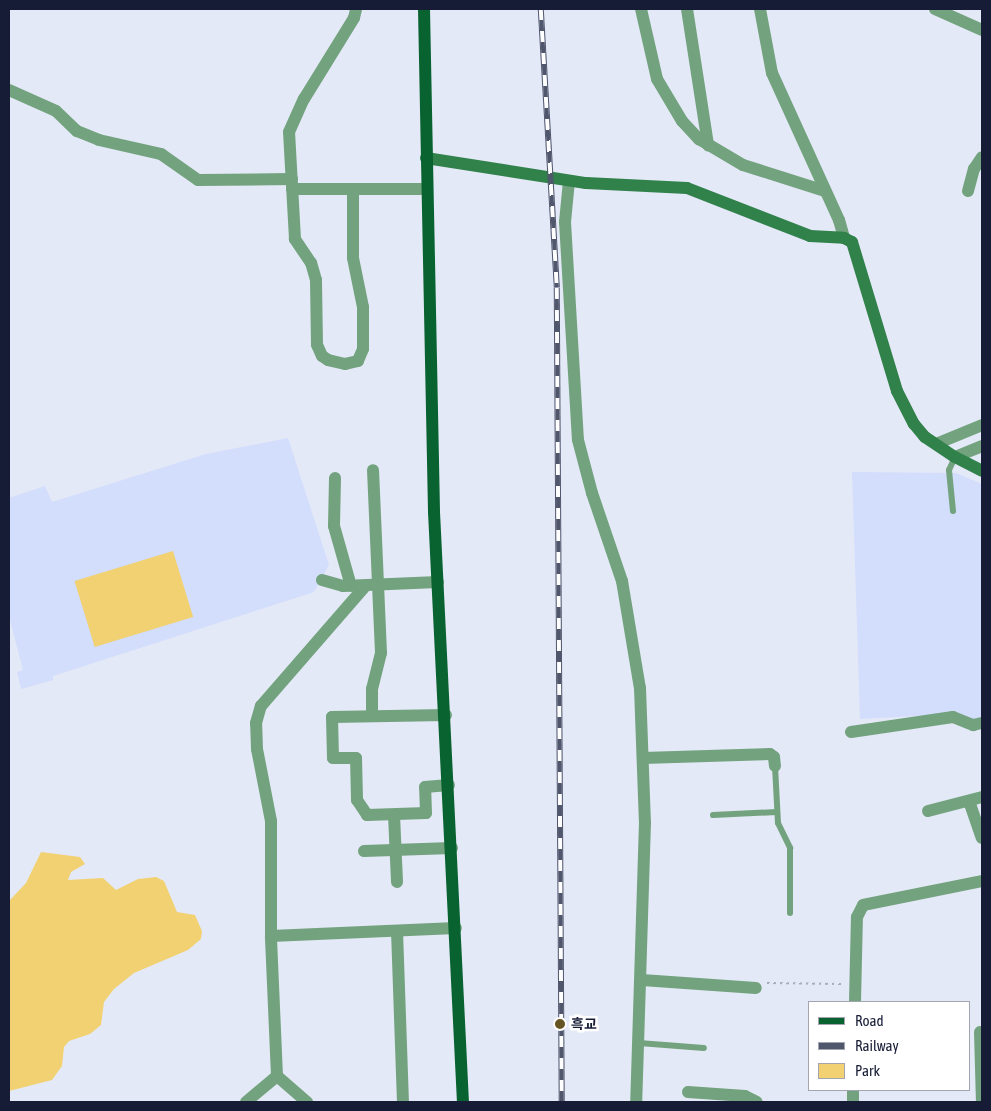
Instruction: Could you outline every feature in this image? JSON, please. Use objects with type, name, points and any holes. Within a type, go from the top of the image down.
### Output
[{"type":"main road","points":[[424,9],[426,189],[438,582],[446,715],[463,1102]]},
{"type":"main road","points":[[426,158],[570,181],[687,188],[810,236],[844,238],[852,242],[902,400],[914,424],[955,458],[982,470]]},
{"type":"street","points":[[353,189],[353,258],[363,307],[363,349],[358,361],[345,364],[328,360],[319,350],[316,280],[311,263],[295,239],[291,124],[354,18],[356,9]]},
{"type":"street","points":[[641,9],[658,79],[682,121],[708,145],[743,165],[824,192]]},
{"type":"street","points":[[687,9],[708,145]]},
{"type":"street","points":[[760,9],[772,73],[824,192],[839,220],[844,238]]},
{"type":"street","points":[[935,9],[982,30]]},
{"type":"street","points":[[9,90],[56,111],[77,131],[99,140],[161,154],[198,180],[353,189],[426,189]]},
{"type":"street","points":[[968,191],[974,170],[982,157]]},
{"type":"street","points":[[570,181],[565,222],[574,404],[578,440],[592,493],[622,581],[631,624],[640,688],[645,822],[642,980],[636,1102]]},
{"type":"street","points":[[936,444],[982,425]]},
{"type":"street","points":[[955,458],[982,446]]},
{"type":"street","points":[[372,716],[372,688],[381,653],[373,585],[373,470]]},
{"type":"street","points":[[335,478],[334,526],[351,586]]},
{"type":"street","points":[[322,580],[351,586],[438,582]]},
{"type":"street","points":[[306,1102],[277,1076],[271,936],[271,821],[257,749],[258,714],[261,706],[373,585]]},
{"type":"street","points":[[446,715],[332,717],[333,758],[356,758],[357,800],[367,815],[426,813],[425,787],[449,785]]},
{"type":"street","points":[[851,732],[953,717],[973,725],[982,723]]},
{"type":"street","points":[[642,758],[770,754],[774,757],[775,766]]},
{"type":"street","points":[[928,811],[982,797]]},
{"type":"street","points":[[969,801],[982,838]]},
{"type":"street","points":[[394,815],[398,882]]},
{"type":"street","points":[[364,851],[452,848]]},
{"type":"street","points":[[855,1001],[857,918],[863,905],[982,881]]},
{"type":"street","points":[[271,936],[456,928]]},
{"type":"street","points":[[397,931],[403,1102]]},
{"type":"street","points":[[642,980],[756,988]]},
{"type":"street","points":[[977,1032],[982,1102]]},
{"type":"street","points":[[246,1102],[277,1076]]},
{"type":"street","points":[[688,1092],[745,1096],[757,1102]]},
{"type":"lane","points":[[953,511],[949,470],[955,458]]},
{"type":"lane","points":[[775,766],[778,823],[790,848],[790,913]]},
{"type":"lane","points":[[713,815],[777,812]]},
{"type":"lane","points":[[639,1043],[704,1048]]},
{"type":"path","points":[[756,988],[760,983],[855,985]]},
{"type":"shaded area","points":[[288,438],[329,565],[314,592],[53,676],[53,680],[21,689],[17,672],[23,670],[9,616],[9,498],[45,486],[52,502],[206,454]]},
{"type":"shaded area","points":[[852,472],[956,473],[982,484],[982,718],[973,720],[953,714],[860,719]]},
{"type":"green space","points":[[173,551],[193,617],[95,647],[75,581]]},
{"type":"green space","points":[[41,852],[80,857],[85,864],[71,872],[68,880],[103,878],[116,890],[138,879],[156,877],[164,881],[177,912],[195,915],[202,931],[201,939],[188,950],[134,973],[114,989],[104,1002],[101,1025],[90,1034],[69,1041],[64,1047],[62,1066],[52,1080],[9,1091],[9,901],[26,883]]},
{"type":"railway","points":[[541,9],[557,288],[562,1102]]},
{"type":"place","name":"흑교","points":[[560,1024]]}]
